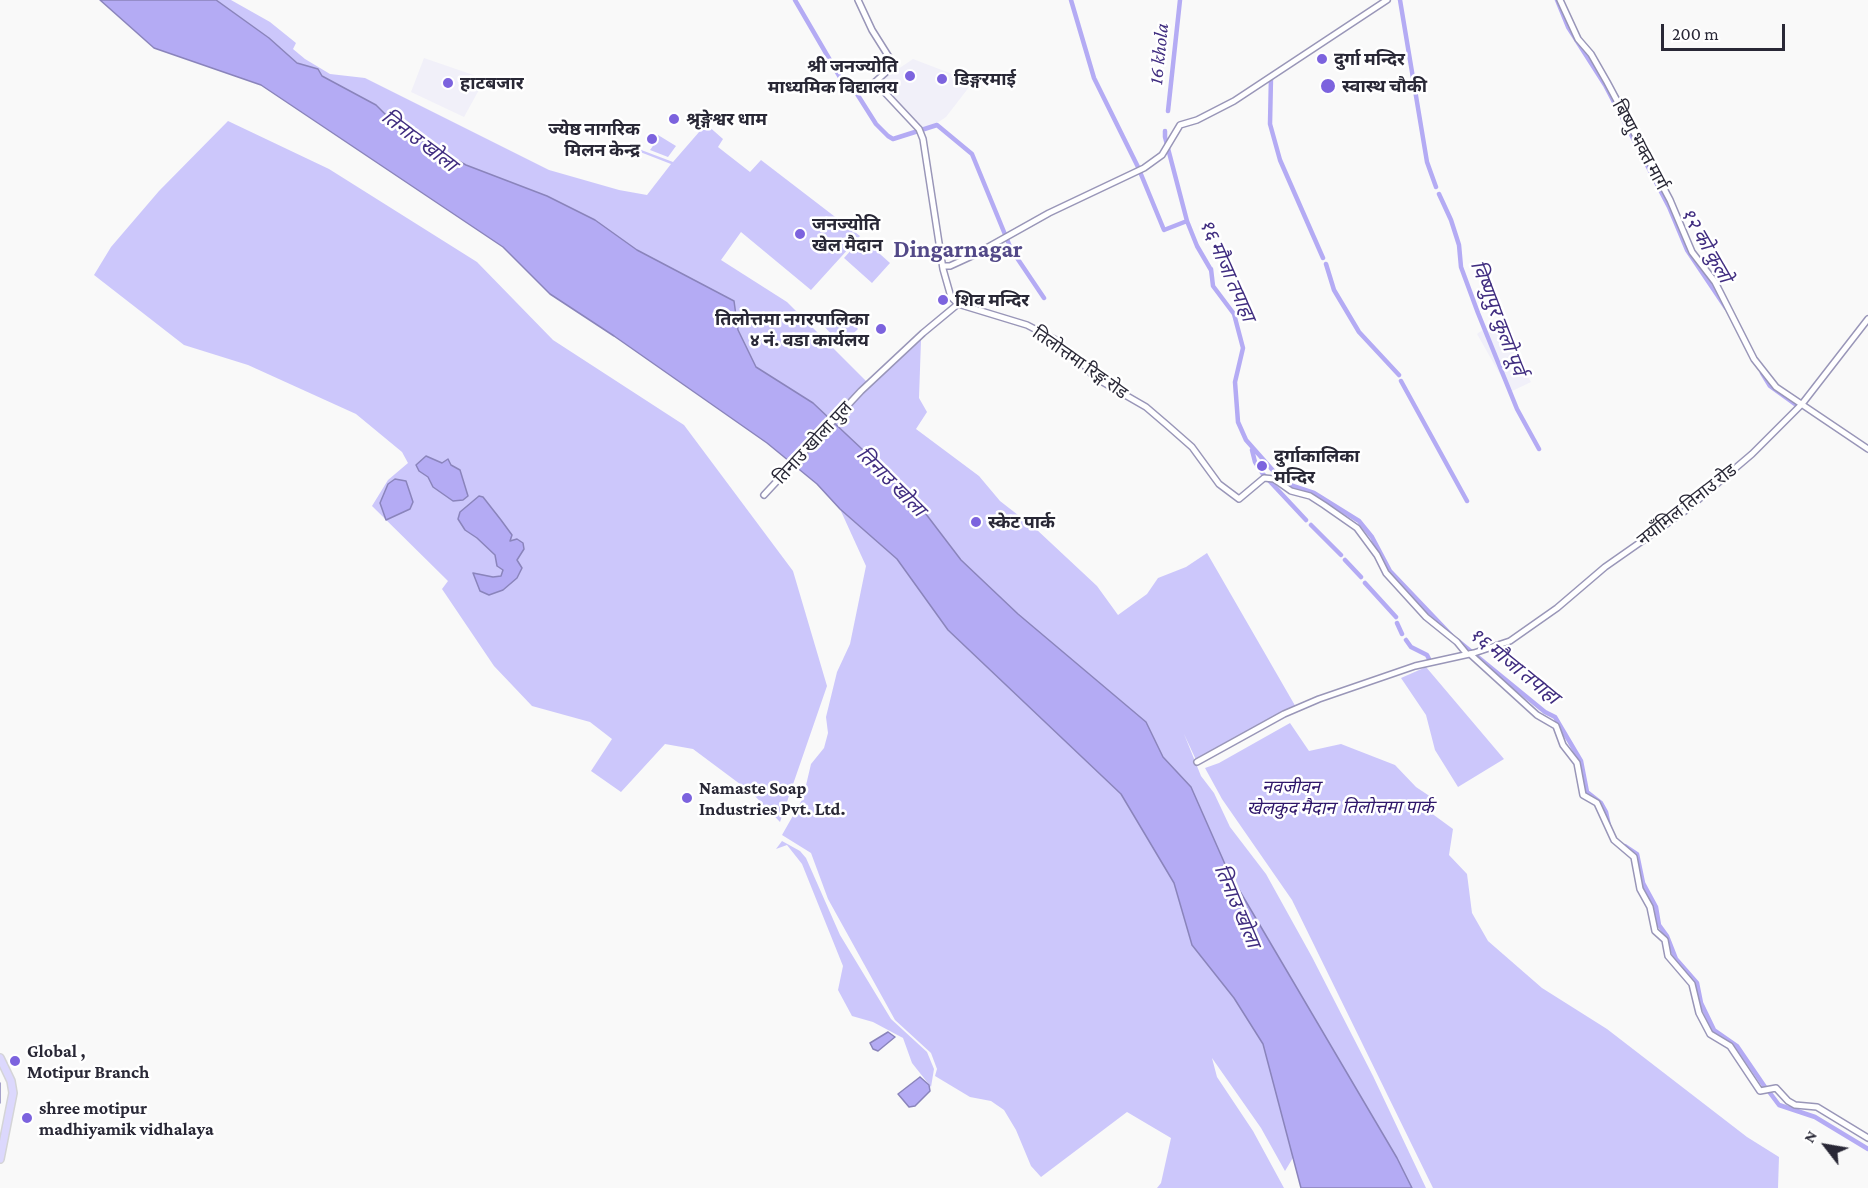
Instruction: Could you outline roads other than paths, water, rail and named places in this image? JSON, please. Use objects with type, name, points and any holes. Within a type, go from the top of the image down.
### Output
[{"type":"main road","points":[[0,1058],[11,1081],[13,1093],[0,1160]]},
{"type":"street","points":[[858,0],[872,30],[894,65],[875,82],[920,130],[943,266],[951,297],[958,304]]},
{"type":"street","points":[[943,266],[950,266],[974,255],[1005,237],[1144,168],[1162,155],[1173,141],[1180,125],[1197,120],[1234,101],[1387,0]]},
{"type":"street","name":"बिष्णु भक्त मार्ग","points":[[1560,0],[1578,39],[1591,54],[1670,200],[1692,252],[1715,282],[1754,359],[1776,387],[1868,449]]},
{"type":"street","name":"तिनाउ खोला पुल","points":[[764,495],[861,391],[958,304]]},
{"type":"street","name":"तिलोत्तमा रिङ्ग रोड","points":[[958,304],[1027,325],[1054,339],[1078,358],[1094,377],[1146,407],[1167,425],[1192,447],[1220,484],[1239,499],[1264,478],[1274,479],[1291,491],[1310,496],[1324,504],[1357,528],[1377,555],[1386,573],[1426,617],[1470,653]]},
{"type":"street","name":"नयाँमिल तिनाउ रोड","points":[[1197,762],[1284,714],[1319,699],[1415,666],[1510,641],[1557,608],[1605,567],[1691,506],[1752,454],[1802,404],[1868,319]]},
{"type":"street","points":[[1470,653],[1537,715],[1556,726],[1563,745],[1577,763],[1583,795],[1597,803],[1614,840],[1634,857],[1640,889],[1650,907],[1655,931],[1665,940],[1668,956],[1692,984],[1699,1013],[1710,1034],[1730,1047],[1760,1091],[1776,1088],[1795,1105],[1817,1107],[1868,1138]]},
{"type":"water","name":"तिनाउ खोला","points":[[100,0],[216,0],[269,38],[297,63],[318,69],[322,76],[376,105],[394,123],[427,144],[466,165],[547,196],[595,220],[637,250],[734,301],[738,330],[756,367],[813,403],[913,497],[961,560],[1018,614],[1146,722],[1163,757],[1191,787],[1228,871],[1397,1158],[1412,1188],[1301,1188],[1263,1044],[1234,998],[1192,945],[1174,883],[1121,794],[948,630],[897,559],[840,509],[817,484],[767,443],[550,294],[503,247],[261,85],[154,48]]},
{"type":"water","points":[[426,456],[442,463],[448,459],[451,465],[460,470],[468,496],[463,500],[453,501],[433,487],[428,477],[419,471],[416,465]]},
{"type":"water","points":[[395,479],[406,481],[413,502],[410,509],[386,520],[380,503],[388,484]]},
{"type":"water","points":[[479,496],[483,497],[512,535],[510,541],[517,539],[523,543],[524,549],[517,560],[522,568],[517,578],[503,590],[489,595],[480,591],[473,573],[493,577],[501,576],[503,570],[497,566],[495,555],[465,530],[458,519],[460,512]]},
{"type":"water","points":[[888,1032],[895,1037],[878,1051],[873,1049],[870,1043]]},
{"type":"water","points":[[920,1077],[929,1085],[930,1091],[915,1106],[909,1107],[898,1094]]},
{"type":"waterway","points":[[795,0],[841,79],[852,86],[876,124],[888,136],[893,139],[937,125],[972,154],[1011,249],[1044,298]]},
{"type":"waterway","points":[[1071,0],[1094,78],[1138,167],[1164,230],[1187,221]]},
{"type":"waterway","name":"16 khola","points":[[1168,111],[1180,0]]},
{"type":"waterway","name":"विष्णुपुर कुलो पूर्व","points":[[1400,0],[1427,162],[1436,187]]},
{"type":"waterway","name":"१२ को कुलो","points":[[1557,0],[1568,27],[1605,85]]},
{"type":"waterway","points":[[1271,77],[1270,124],[1280,160],[1323,258]]},
{"type":"waterway","name":"१२ को कुलो","points":[[1605,85],[1669,207],[1687,250],[1726,308]]},
{"type":"waterway","name":"१६ मौजा तपाहा","points":[[1165,131],[1187,221],[1197,246],[1211,270]]},
{"type":"waterway","name":"विष्णुपुर कुलो पूर्व","points":[[1439,194],[1451,220],[1459,245],[1461,267],[1478,313],[1517,409],[1539,449]]},
{"type":"waterway","points":[[1326,264],[1334,290],[1359,332],[1399,375]]},
{"type":"waterway","name":"१६ मौजा तपाहा","points":[[1211,269],[1213,286],[1234,314],[1243,348],[1235,382],[1238,422],[1246,440],[1284,483],[1314,493],[1359,521],[1372,537],[1390,571],[1451,635]]},
{"type":"waterway","name":"१२ को कुलो","points":[[1762,373],[1770,386],[1799,407]]},
{"type":"waterway","points":[[1401,381],[1467,501]]},
{"type":"waterway","points":[[1252,450],[1255,462],[1263,474],[1306,520]]},
{"type":"waterway","points":[[1311,525],[1341,555]]},
{"type":"waterway","points":[[1345,560],[1361,577]]},
{"type":"waterway","points":[[1365,583],[1396,617]]},
{"type":"waterway","points":[[1397,623],[1402,634]]},
{"type":"waterway","points":[[1406,640],[1411,647],[1427,655],[1430,661]]},
{"type":"waterway","name":"१६ मौजा तपाहा","points":[[1457,640],[1545,712],[1555,717],[1581,761],[1587,792],[1601,803],[1609,826]]},
{"type":"waterway","name":"१६ मौजा तपाहा","points":[[1625,846],[1637,854],[1643,883],[1656,907],[1659,925],[1667,936],[1676,959],[1697,983],[1701,1003],[1714,1030],[1737,1046],[1765,1087]]},
{"type":"waterway","points":[[0,1083],[0,1103]]},
{"type":"waterway","name":"16 khola","points":[[1770,1093],[1779,1105],[1815,1117],[1868,1149]]},
{"type":"place","name":"दुर्गा मन्दिर","points":[[1322,59]]},
{"type":"place","name":"श्री जनज्योति माध्यमिक विद्यालय","points":[[910,76]]},
{"type":"place","name":"डिङ्गरमाई","points":[[942,79]]},
{"type":"place","name":"हाटबजार","points":[[448,83]]},
{"type":"place","name":"स्वास्थ चौकी","points":[[1328,86]]},
{"type":"place","name":"श्रृङ्गेश्वर धाम","points":[[674,119]]},
{"type":"place","name":"ज्येष्ठ नागरिक मिलन केन्द्र","points":[[652,139]]},
{"type":"place","name":"जनज्योति खेल मैदान","points":[[800,234]]},
{"type":"place","name":"शिव मन्दिर","points":[[943,300]]},
{"type":"place","name":"तिलोत्तमा नगरपालिका ४ नं. वडा कार्यलय","points":[[881,329]]},
{"type":"place","name":"दुर्गाकालिका मन्दिर","points":[[1262,466]]},
{"type":"place","name":"स्केट पार्क","points":[[976,522]]},
{"type":"place","name":"Namaste Soap Industries Pvt. Ltd.","points":[[687,798]]},
{"type":"place","name":"Global , Motipur Branch","points":[[15,1061]]},
{"type":"place","name":"shree motipur madhiyamik vidhalaya","points":[[27,1118]]},
{"type":"district","name":"Dingarnagar","points":[[958,250]]},
{"type":"park label","name":"नवजीवन खेलकुद मैदान","points":[[1291,797]]},
{"type":"park label","name":"तिलोत्तमा पार्क","points":[[1388,807]]}]
